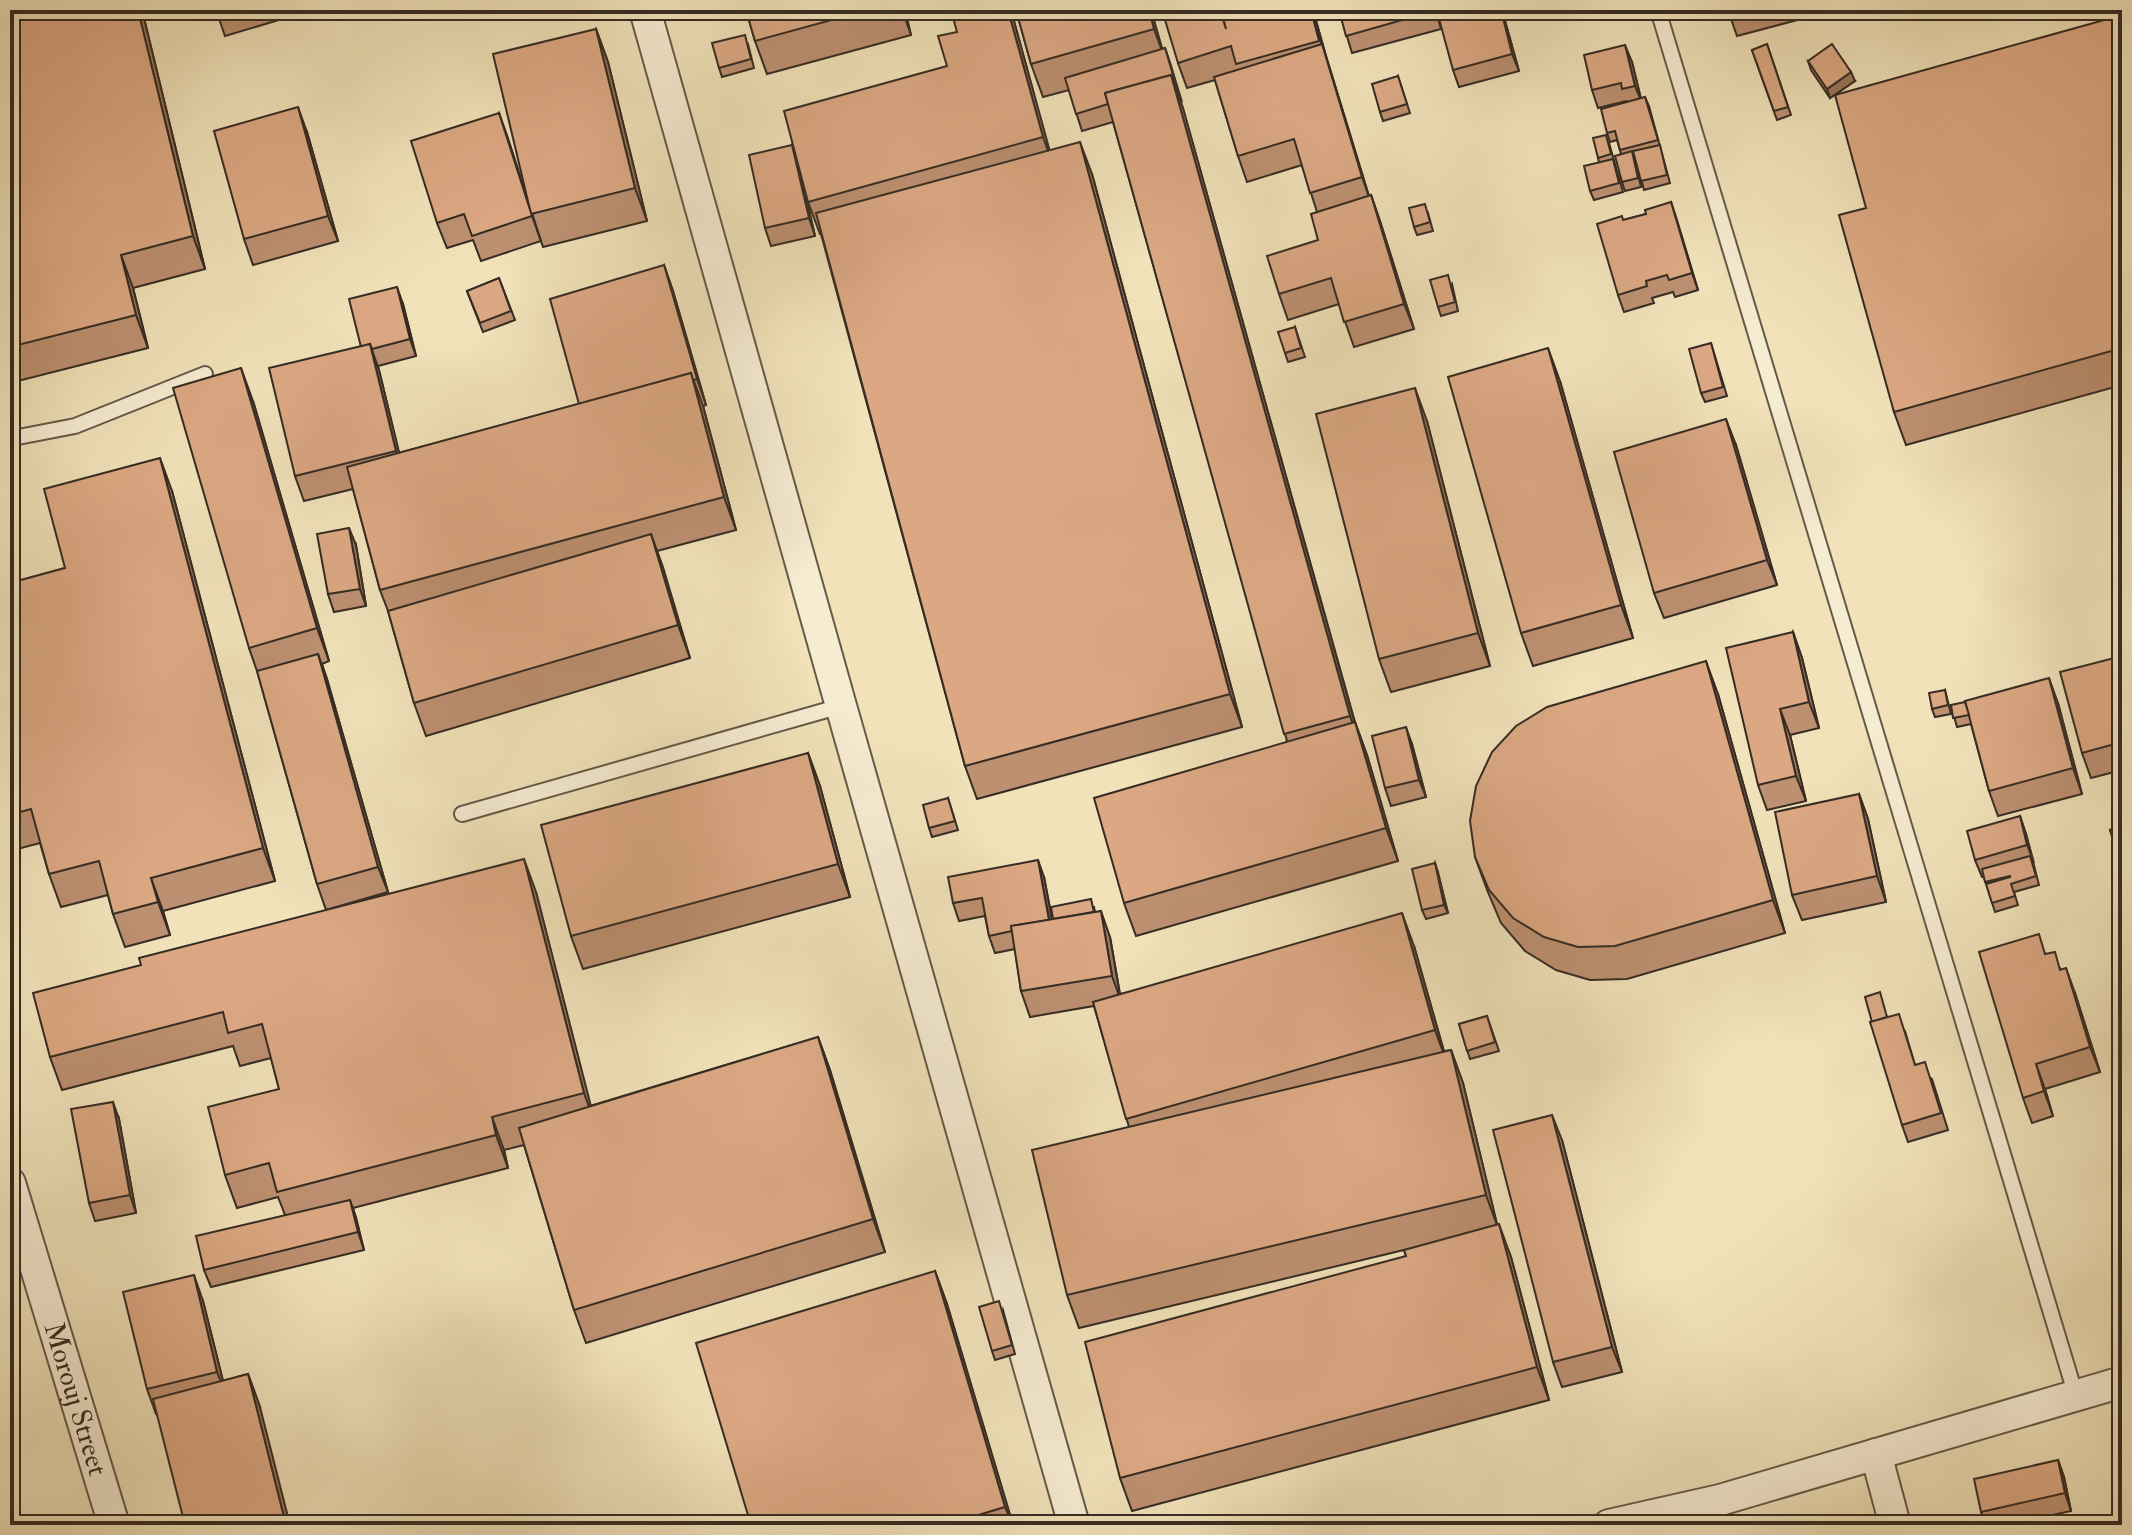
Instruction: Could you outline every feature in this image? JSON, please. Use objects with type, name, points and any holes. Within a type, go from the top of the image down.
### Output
[{"type":"street","points":[[645,10],[1074,1525]]},
{"type":"street","name":"Morouj Street","points":[[10,1183],[114,1525]]},
{"type":"street","points":[[1609,1525],[1720,1500],[2122,1382]]},
{"type":"street","points":[[1876,1454],[1895,1525]]},
{"type":"lane","points":[[1658,10],[2076,1396]]},
{"type":"lane","points":[[10,437],[75,426],[205,374]]},
{"type":"lane","points":[[462,814],[841,706]]},
{"type":"building","points":[[10,10],[138,10],[193,236],[121,255],[136,315],[10,347]]},
{"type":"building","points":[[746,10],[868,10],[755,41]]},
{"type":"building","points":[[951,10],[1008,10],[1043,137],[808,202],[784,111],[947,66],[938,36],[957,32]]},
{"type":"building","points":[[1016,10],[1149,10],[1154,29],[1031,64]]},
{"type":"building","points":[[1162,10],[1220,10],[1226,29],[1221,10],[1311,10],[1319,41],[1236,64],[1231,46],[1178,63]]},
{"type":"building","points":[[1339,10],[1434,10],[1434,11],[1346,36]]},
{"type":"building","points":[[1460,10],[1501,10],[1512,54],[1453,70],[1438,15]]},
{"type":"building","points":[[2122,15],[2122,348],[1894,412],[1839,215],[1866,208],[1835,95]]},
{"type":"building","points":[[596,29],[635,188],[531,214],[493,54]]},
{"type":"building","points":[[745,35],[751,59],[719,68],[712,43]]},
{"type":"building","points":[[1322,44],[1362,177],[1310,193],[1294,139],[1238,156],[1214,77]]},
{"type":"building","points":[[1767,44],[1788,107],[1774,111],[1752,50]]},
{"type":"building","points":[[1832,44],[1851,72],[1827,89],[1808,61]]},
{"type":"building","points":[[1625,45],[1635,86],[1622,89],[1621,83],[1592,90],[1584,55]]},
{"type":"building","points":[[1165,48],[1176,85],[1171,75],[1105,93],[1108,104],[1076,114],[1065,78]]},
{"type":"building","points":[[1171,75],[1350,716],[1284,734],[1105,93]]},
{"type":"building","points":[[1398,76],[1407,104],[1380,112],[1372,84]]},
{"type":"building","points":[[1645,97],[1658,140],[1620,150],[1615,131],[1607,133],[1601,109]]},
{"type":"building","points":[[298,107],[328,216],[244,239],[214,131]]},
{"type":"building","points":[[499,113],[532,216],[472,236],[464,214],[437,223],[411,141]]},
{"type":"building","points":[[1606,135],[1611,154],[1598,158],[1593,138]]},
{"type":"building","points":[[1080,142],[1230,694],[965,766],[816,213]]},
{"type":"building","points":[[792,145],[809,218],[765,228],[749,155]]},
{"type":"building","points":[[1660,145],[1667,175],[1641,181],[1633,151]]},
{"type":"building","points":[[1632,151],[1638,178],[1622,182],[1615,156]]},
{"type":"building","points":[[1613,159],[1619,183],[1590,191],[1584,166]]},
{"type":"building","points":[[1371,195],[1404,304],[1344,322],[1331,278],[1279,294],[1267,256],[1318,240],[1311,214]]},
{"type":"building","points":[[1671,202],[1692,273],[1669,280],[1667,275],[1646,281],[1647,286],[1618,295],[1597,224],[1622,216],[1623,220],[1646,214],[1645,210]]},
{"type":"building","points":[[1425,204],[1430,222],[1414,227],[1409,208]]},
{"type":"building","points":[[664,265],[697,379],[693,380],[691,373],[579,404],[550,299]]},
{"type":"building","points":[[1448,275],[1455,302],[1438,307],[1430,280]]},
{"type":"building","points":[[499,278],[511,311],[480,323],[467,291]]},
{"type":"building","points":[[397,287],[410,339],[372,349],[370,344],[361,347],[349,299]]},
{"type":"building","points":[[1295,327],[1301,348],[1285,353],[1278,332]]},
{"type":"building","points":[[1711,343],[1723,387],[1701,393],[1689,349]]},
{"type":"building","points":[[370,344],[396,451],[295,476],[269,368]]},
{"type":"building","points":[[1548,348],[1621,605],[1521,633],[1448,377]]},
{"type":"building","points":[[241,368],[317,628],[249,648],[173,388]]},
{"type":"building","points":[[691,373],[724,497],[380,590],[347,467]]},
{"type":"building","points":[[1415,388],[1478,633],[1379,659],[1316,414]]},
{"type":"building","points":[[1726,419],[1767,560],[1654,593],[1614,452]]},
{"type":"building","points":[[160,458],[263,848],[151,878],[158,902],[113,914],[99,861],[49,874],[31,809],[10,815],[10,583],[65,568],[44,489]]},
{"type":"building","points":[[349,528],[360,589],[328,594],[317,534]]},
{"type":"building","points":[[651,534],[678,625],[414,703],[388,611]]},
{"type":"building","points":[[1793,632],[1809,702],[1780,709],[1796,776],[1758,785],[1726,648]]},
{"type":"building","points":[[318,654],[378,867],[317,884],[257,671]]},
{"type":"building","points":[[2122,656],[2122,742],[2082,753],[2060,672]]},
{"type":"building","points":[[1706,661],[1773,900],[1615,946],[1578,947],[1544,937],[1513,918],[1489,890],[1475,857],[1470,821],[1476,786],[1492,752],[1516,726],[1547,707]]},
{"type":"building","points":[[2049,678],[2073,768],[1989,791],[1965,701]]},
{"type":"building","points":[[1945,690],[1948,705],[1932,709],[1929,693]]},
{"type":"building","points":[[1965,702],[1969,715],[1953,718],[1951,705]]},
{"type":"building","points":[[1355,722],[1386,828],[1124,903],[1094,798]]},
{"type":"building","points":[[1406,727],[1419,780],[1385,788],[1372,736]]},
{"type":"building","points":[[808,753],[838,864],[571,936],[541,825]]},
{"type":"building","points":[[1859,794],[1877,876],[1792,895],[1775,812]]},
{"type":"building","points":[[948,798],[955,821],[929,828],[923,805]]},
{"type":"building","points":[[2020,816],[2027,845],[1975,860],[1967,831]]},
{"type":"building","points":[[2122,826],[2122,844],[2115,846],[2110,830]]},
{"type":"building","points":[[2030,856],[2036,876],[2011,884],[2015,896],[1992,903],[1986,884],[2010,876],[1985,882],[1982,869]]},
{"type":"building","points":[[524,859],[584,1093],[492,1117],[496,1135],[277,1192],[269,1163],[225,1175],[208,1107],[279,1089],[262,1024],[228,1033],[223,1012],[50,1057],[33,993],[141,965],[139,958]]},
{"type":"building","points":[[1038,860],[1049,920],[1011,926],[1012,931],[989,936],[982,898],[953,903],[948,877]]},
{"type":"building","points":[[1435,863],[1444,905],[1422,910],[1412,869]]},
{"type":"building","points":[[1091,899],[1094,912],[1053,919],[1051,907]]},
{"type":"building","points":[[1101,911],[1112,976],[1021,991],[1011,926]]},
{"type":"building","points":[[1402,913],[1435,1030],[1126,1119],[1093,1002]]},
{"type":"building","points":[[2039,934],[2045,954],[2055,952],[2060,970],[2066,968],[2090,1047],[2036,1064],[2044,1091],[2023,1098],[1979,952]]},
{"type":"building","points":[[1880,992],[1887,1017],[1872,1022],[1865,997]]},
{"type":"building","points":[[1899,1014],[1915,1065],[1925,1062],[1941,1113],[1902,1125],[1870,1022]]},
{"type":"building","points":[[1487,1016],[1495,1042],[1467,1051],[1459,1024]]},
{"type":"building","points":[[2122,1027],[2122,1062],[2112,1031]]},
{"type":"building","points":[[818,1037],[873,1219],[574,1310],[519,1128]]},
{"type":"building","points":[[1451,1050],[1486,1195],[1067,1295],[1032,1150]]},
{"type":"building","points":[[113,1102],[130,1195],[89,1203],[71,1109]]},
{"type":"building","points":[[1552,1115],[1612,1347],[1553,1362],[1493,1130]]},
{"type":"building","points":[[350,1200],[358,1232],[204,1270],[196,1236]]},
{"type":"building","points":[[1499,1224],[1537,1367],[1120,1478],[1085,1342],[1406,1256],[1404,1250]]},
{"type":"building","points":[[935,1271],[1005,1507],[945,1525],[751,1525],[696,1343]]},
{"type":"building","points":[[194,1275],[217,1372],[147,1389],[123,1292]]},
{"type":"building","points":[[999,1301],[1012,1345],[992,1351],[979,1307]]},
{"type":"building","points":[[248,1374],[286,1525],[185,1525],[153,1399]]},
{"type":"building","points":[[2058,1460],[2065,1493],[1981,1512],[1974,1479]]},
{"type":"building","points":[[1818,1520],[1819,1525],[1799,1525]]}]
